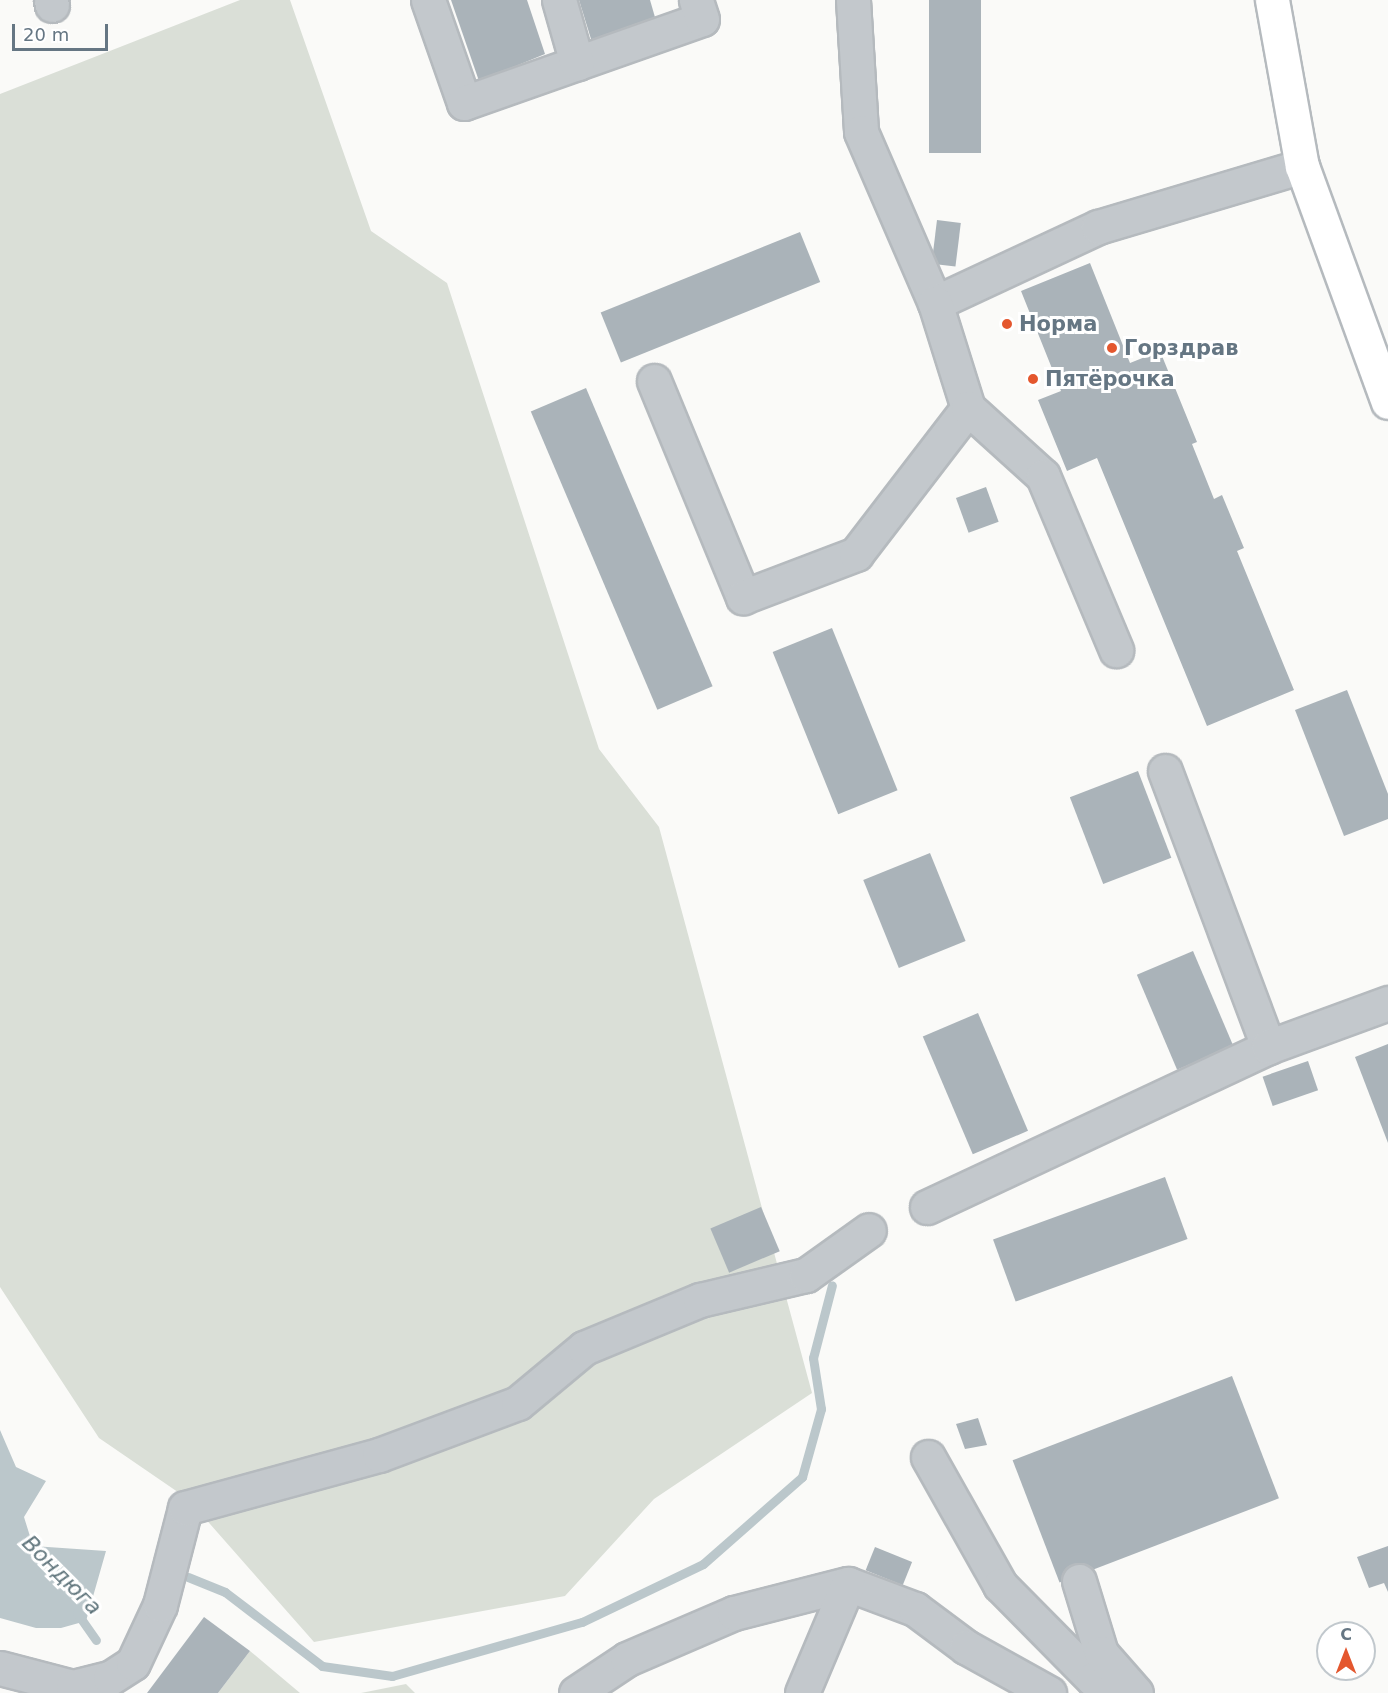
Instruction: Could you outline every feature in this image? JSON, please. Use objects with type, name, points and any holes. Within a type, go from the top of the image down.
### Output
[{"type":"main road","points":[[1272,0],[1302,166],[1385,387]]},
{"type":"street","points":[[428,0],[464,103],[702,19],[696,0]]},
{"type":"street","points":[[559,0],[577,63]]},
{"type":"street","points":[[853,0],[861,132],[935,303],[968,408],[1044,476],[1116,650]]},
{"type":"street","points":[[935,303],[1098,227],[1302,166]]},
{"type":"street","points":[[654,381],[743,597],[856,554],[968,408]]},
{"type":"street","points":[[1165,771],[1268,1047]]},
{"type":"street","points":[[927,1207],[1268,1047],[1388,1003]]},
{"type":"street","points":[[0,1668],[73,1687],[110,1678],[133,1663],[160,1605],[185,1508],[379,1455],[518,1403],[584,1348],[700,1300],[807,1275],[869,1230]]},
{"type":"street","points":[[928,1457],[1000,1585],[1093,1679],[1112,1693]]},
{"type":"street","points":[[1078,1581],[1101,1653],[1136,1693]]},
{"type":"street","points":[[576,1693],[627,1659],[734,1613],[848,1584],[915,1609],[966,1647],[1049,1693]]},
{"type":"street","points":[[802,1693],[848,1584]]},
{"type":"shaded area","points":[[240,0],[290,0],[371,231],[447,283],[599,749],[659,827],[812,1393],[654,1499],[565,1596],[314,1642],[188,1499],[99,1438],[0,1287],[0,94]]},
{"type":"shaded area","points":[[250,1651],[300,1693],[218,1693]]},
{"type":"shaded area","points":[[406,1684],[415,1693],[361,1693]]},
{"type":"water","points":[[0,1430],[16,1467],[46,1481],[24,1517],[33,1546],[106,1551],[86,1621],[61,1628],[36,1628],[0,1618]]},
{"type":"building","points":[[451,0],[527,0],[545,54],[479,81]]},
{"type":"building","points":[[579,0],[650,0],[659,31],[595,52]]},
{"type":"building","points":[[929,0],[981,0],[981,153],[929,153]]},
{"type":"building","points":[[937,220],[961,223],[955,267],[932,264]]},
{"type":"building","points":[[800,232],[820,282],[621,363],[601,313]]},
{"type":"building","points":[[1090,263],[1130,363],[1160,351],[1197,442],[1192,444],[1214,499],[1222,495],[1244,548],[1237,551],[1294,690],[1207,726],[1097,458],[1067,471],[1038,400],[1061,391],[1021,291]]},
{"type":"building","points":[[586,388],[713,686],[657,710],[531,411]]},
{"type":"building","points":[[986,487],[999,522],[969,533],[956,498]]},
{"type":"building","points":[[832,628],[898,790],[838,814],[773,652]]},
{"type":"building","points":[[1347,690],[1388,794],[1388,819],[1344,836],[1295,710]]},
{"type":"building","points":[[1138,771],[1171,858],[1103,884],[1070,797]]},
{"type":"building","points":[[930,853],[966,941],[899,968],[863,880]]},
{"type":"building","points":[[1193,951],[1233,1046],[1177,1070],[1137,975]]},
{"type":"building","points":[[978,1013],[1028,1131],[973,1154],[923,1036]]},
{"type":"building","points":[[1388,1044],[1388,1143],[1355,1057]]},
{"type":"building","points":[[1308,1061],[1318,1090],[1273,1106],[1263,1077]]},
{"type":"building","points":[[1165,1177],[1188,1239],[1016,1302],[993,1240]]},
{"type":"building","points":[[761,1207],[780,1251],[729,1273],[710,1228]]},
{"type":"building","points":[[1232,1376],[1279,1498],[1060,1583],[1013,1460]]},
{"type":"building","points":[[978,1418],[987,1445],[965,1449],[956,1424]]},
{"type":"building","points":[[1388,1546],[1388,1592],[1384,1583],[1369,1588],[1357,1557]]},
{"type":"building","points":[[875,1547],[912,1562],[903,1585],[866,1570]]},
{"type":"building","points":[[204,1617],[250,1651],[218,1693],[147,1693]]},
{"type":"waterway","points":[[188,1577],[225,1592],[322,1666],[392,1676],[582,1622],[703,1564],[802,1477],[821,1409],[813,1358],[832,1285]]},
{"type":"waterway","name":"Вондюга","points":[[77,1613],[96,1640]]},
{"type":"place","name":"Норма","points":[[1007,324]]},
{"type":"place","name":"Горздрав","points":[[1112,348]]},
{"type":"place","name":"Пятёрочка","points":[[1033,379]]}]
